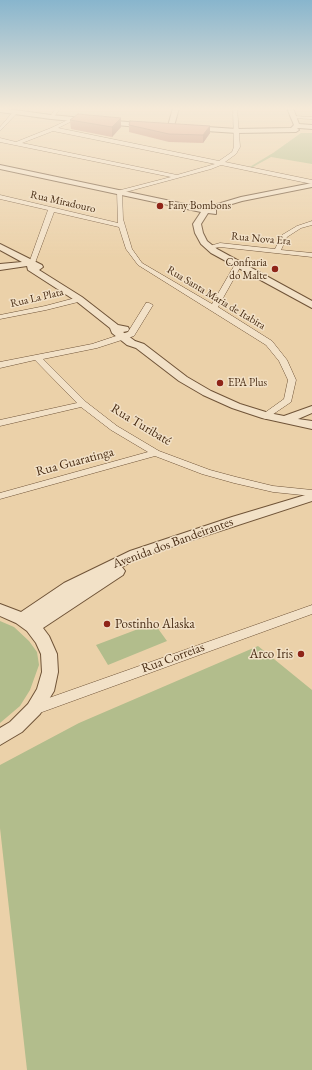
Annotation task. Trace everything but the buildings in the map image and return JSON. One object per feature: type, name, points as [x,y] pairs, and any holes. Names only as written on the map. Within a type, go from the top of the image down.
[{"type":"street","points":[[91,158],[179,176]]},
{"type":"street","points":[[190,158],[312,182]]},
{"type":"street","points":[[119,192],[219,164],[227,158]]},
{"type":"street","points":[[0,167],[189,207],[211,210],[312,187]]},
{"type":"street","name":"Rua Santa Maria de Itabira","points":[[119,192],[122,226],[128,249],[140,264],[163,283],[214,308],[269,343],[283,360],[292,380],[288,400],[266,416]]},
{"type":"street","name":"Rua Miradouro","points":[[0,197],[122,226]]},
{"type":"street","points":[[52,209],[31,268],[79,299],[115,327],[116,331],[127,336],[131,343],[140,346],[183,379],[207,393],[236,406],[266,416],[312,425]]},
{"type":"street","points":[[211,210],[197,224],[199,233],[204,242],[312,300]]},
{"type":"street","points":[[278,250],[284,236],[299,227],[312,223]]},
{"type":"street","points":[[212,246],[239,264],[312,305]]},
{"type":"street","name":"Rua Nova Era","points":[[212,246],[278,250],[312,255]]},
{"type":"street","points":[[0,247],[32,262]]},
{"type":"street","points":[[0,268],[32,262]]},
{"type":"street","points":[[239,264],[256,269]]},
{"type":"street","points":[[214,308],[239,264]]},
{"type":"street","name":"Rua La Plata","points":[[0,317],[46,308],[79,299]]},
{"type":"street","points":[[0,365],[94,346],[127,336],[149,305]]},
{"type":"street","name":"Rua Turibaté","points":[[37,358],[83,404],[114,428],[156,453],[206,472],[273,489],[286,494],[291,503]]},
{"type":"street","points":[[0,423],[83,404]]},
{"type":"street","points":[[285,420],[312,409]]},
{"type":"street","name":"Rua Guaratinga","points":[[0,496],[156,453]]},
{"type":"street","name":"Rua Turibaté","points":[[273,489],[312,493]]},
{"type":"street","name":"Avenida dos Bandeirantes","points":[[28,623],[69,587],[135,554],[312,497]]},
{"type":"street","name":"Avenida dos Bandeirantes","points":[[28,623],[140,560],[166,550],[312,506]]},
{"type":"street","name":"Rua Correias","points":[[34,709],[312,609]]},
{"type":"street","points":[[0,610],[28,623],[43,640],[49,654],[50,672],[45,691],[34,709],[16,727],[0,737]]},
{"type":"green space","points":[[265,158],[269,158],[251,168],[248,168]]},
{"type":"green space","points":[[276,158],[312,158],[312,164]]},
{"type":"green space","points":[[0,621],[14,627],[29,641],[37,652],[39,665],[30,690],[20,706],[0,723]]},
{"type":"green space","points":[[154,623],[167,641],[108,665],[96,645]]},
{"type":"green space","points":[[258,646],[312,690],[312,1070],[27,1070],[0,828],[0,765],[79,723]]},
{"type":"place","name":"Fany Bombons","points":[[160,206]]},
{"type":"place","name":"Confraria do Malte","points":[[275,269]]},
{"type":"place","name":"EPA Plus","points":[[220,383]]},
{"type":"place","name":"Postinho Alaska","points":[[107,624]]},
{"type":"place","name":"Arco Iris","points":[[301,654]]}]
